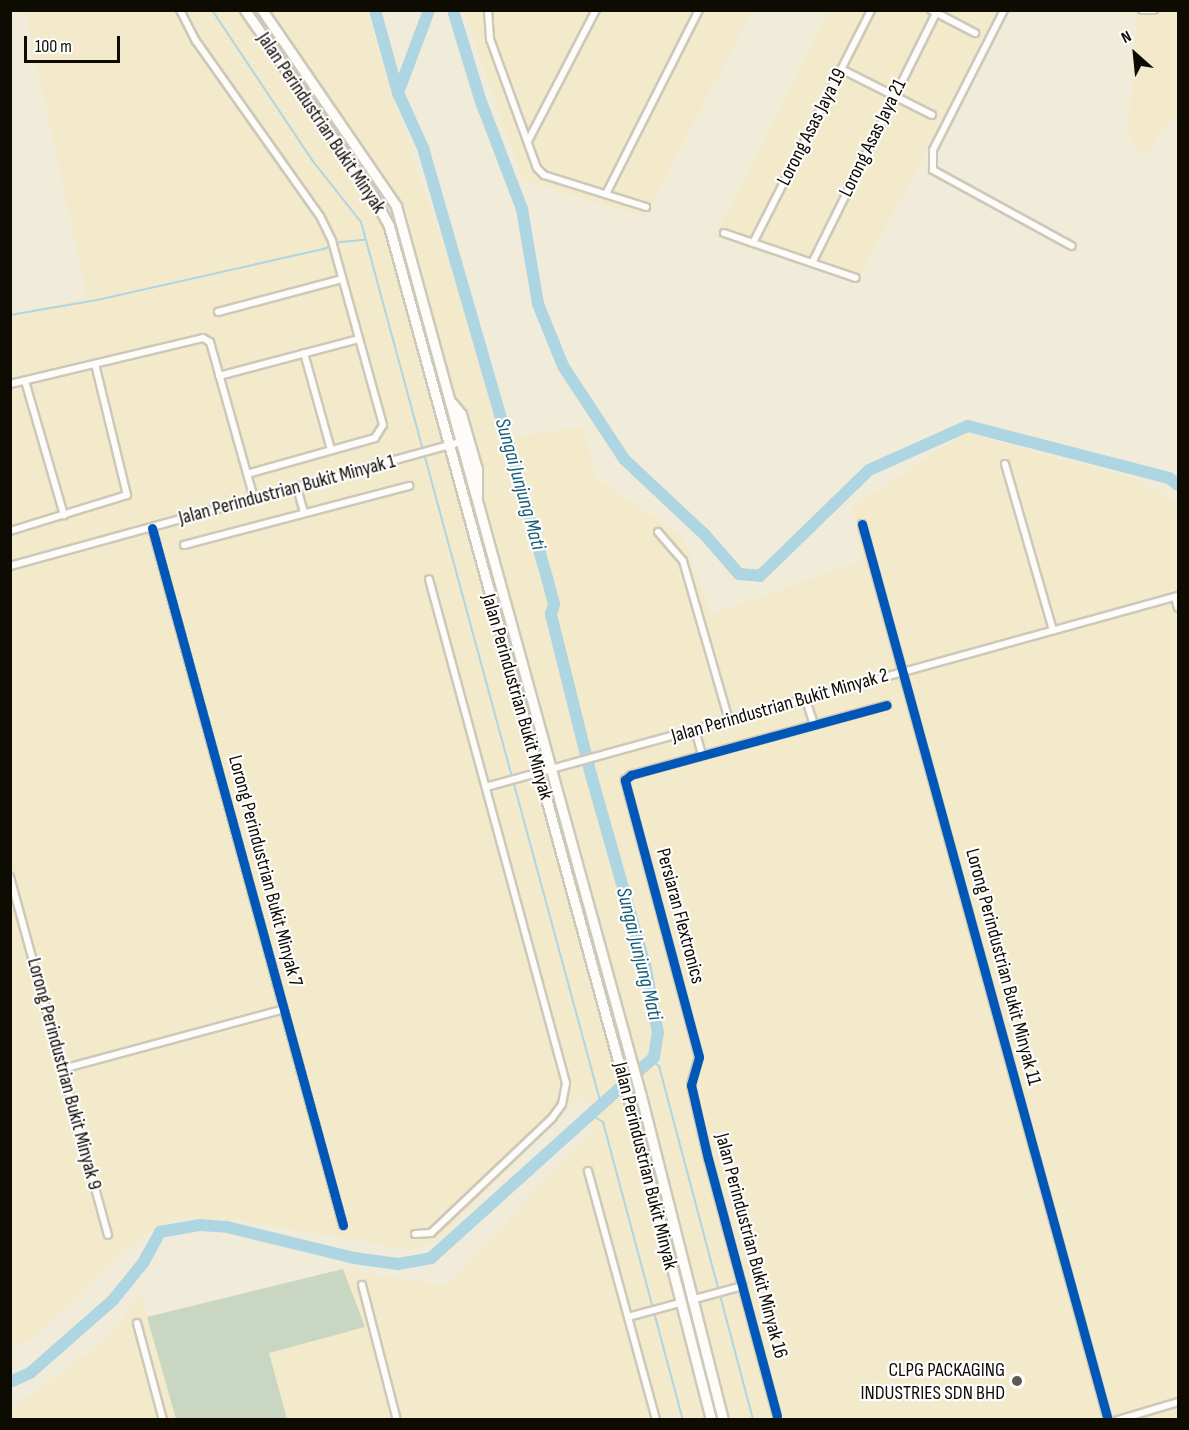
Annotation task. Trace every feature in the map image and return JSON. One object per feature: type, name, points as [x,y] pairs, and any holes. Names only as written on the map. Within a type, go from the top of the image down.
[{"type":"main road","name":"Jalan Perindustrian Bukit Minyak","points":[[245,10],[382,210],[630,1104],[711,1419]]},
{"type":"main road","name":"Jalan Perindustrian Bukit Minyak","points":[[262,10],[396,206],[641,1096],[723,1419]]},
{"type":"main road","points":[[448,399],[461,414],[477,469],[476,501]]},
{"type":"street","points":[[180,10],[196,41],[320,216],[333,245],[383,425],[375,438],[247,474]]},
{"type":"street","points":[[488,10],[490,39],[537,168],[544,175],[646,207]]},
{"type":"street","points":[[528,141],[596,10]]},
{"type":"street","points":[[606,194],[699,10]]},
{"type":"street","name":"Lorong Asas Jaya 19","points":[[753,243],[871,10]]},
{"type":"street","points":[[1004,10],[933,150],[933,170],[1072,246]]},
{"type":"street","points":[[1142,10],[1154,10]]},
{"type":"street","name":"Lorong Asas Jaya 21","points":[[812,263],[934,12],[975,33]]},
{"type":"street","points":[[841,69],[932,115]]},
{"type":"street","points":[[724,233],[856,278]]},
{"type":"street","points":[[218,312],[342,279]]},
{"type":"street","points":[[10,384],[203,338],[210,342],[254,499]]},
{"type":"street","points":[[219,376],[359,339]]},
{"type":"street","points":[[304,354],[331,450]]},
{"type":"street","points":[[10,531],[127,495],[95,364]]},
{"type":"street","points":[[25,381],[64,515]]},
{"type":"street","name":"Jalan Perindustrian Bukit Minyak 1","points":[[10,566],[460,442]]},
{"type":"street","points":[[1005,464],[1053,630]]},
{"type":"street","name":"Jalan Perindustrian Bukit Minyak 1","points":[[184,546],[409,486]]},
{"type":"street","points":[[297,488],[304,513]]},
{"type":"street","name":"Lorong Perindustrian Bukit Minyak 11","points":[[862,524],[1108,1419]]},
{"type":"street","name":"Lorong Perindustrian Bukit Minyak 7","points":[[152,528],[343,1225]]},
{"type":"street","points":[[658,532],[683,561],[729,720]]},
{"type":"street","points":[[416,1234],[431,1233],[552,1118],[562,1104],[566,1083],[429,579]]},
{"type":"street","points":[[1177,596],[1179,608]]},
{"type":"street","name":"Jalan Perindustrian Bukit Minyak 2","points":[[486,787],[1177,596]]},
{"type":"street","points":[[806,700],[814,725]]},
{"type":"street","name":"Persiaran Flextronics","points":[[691,1085],[699,1061],[628,777],[887,705]]},
{"type":"street","points":[[694,730],[702,755]]},
{"type":"street","name":"Lorong Perindustrian Bukit Minyak 9","points":[[10,878],[108,1236]]},
{"type":"street","points":[[63,1069],[284,1009]]},
{"type":"street","name":"Jalan Perindustrian Bukit Minyak 16","points":[[691,1085],[777,1416]]},
{"type":"street","points":[[588,1171],[656,1419]]},
{"type":"street","points":[[362,1285],[397,1419]]},
{"type":"street","points":[[692,1300],[742,1286]]},
{"type":"street","points":[[628,1317],[680,1303]]},
{"type":"street","points":[[136,1323],[163,1419]]},
{"type":"street","points":[[1118,1419],[1179,1402]]},
{"type":"shaded area","points":[[25,11],[367,11],[398,114],[511,438],[583,426],[595,477],[683,536],[711,614],[861,561],[853,506],[965,433],[1139,480],[1178,504],[1178,1419],[11,1419],[11,1409],[108,1338],[140,1291],[148,1317],[343,1269],[447,1286],[592,1129],[584,1094],[435,1242],[412,1250],[237,1220],[175,1217],[140,1238],[30,1340],[11,1348],[10,316],[87,297]]},
{"type":"shaded area","points":[[464,11],[752,11],[645,217],[523,181]]},
{"type":"shaded area","points":[[829,11],[1001,11],[856,283],[714,237]]},
{"type":"shaded area","points":[[1119,11],[1178,11],[1178,112],[1144,156],[1128,136],[1137,15]]},
{"type":"green space","points":[[343,1269],[365,1327],[269,1353],[287,1419],[176,1419],[147,1317]]},
{"type":"waterway","points":[[212,10],[312,160],[361,222],[601,1104]]},
{"type":"waterway","name":"Sungai Junjung Mati","points":[[10,1382],[30,1373],[113,1300],[143,1263],[160,1232],[200,1225],[227,1227],[354,1258],[398,1264],[431,1258],[654,1057],[658,1033],[646,969],[591,775],[551,614],[554,604],[548,581],[424,150],[398,93],[375,10]]},
{"type":"waterway","points":[[398,93],[429,10]]},
{"type":"waterway","points":[[453,10],[480,99],[522,209],[538,304],[563,366],[624,459],[705,535],[739,574],[760,576],[869,470],[968,426],[1169,478],[1178,485]]},
{"type":"waterway","points":[[10,315],[97,300],[324,249],[340,242],[365,240]]},
{"type":"waterway","points":[[651,1060],[659,1066],[753,1420]]},
{"type":"waterway","points":[[587,1113],[603,1122],[683,1420]]},
{"type":"cycle path","points":[[862,524],[1108,1420]]},
{"type":"cycle path","points":[[152,528],[343,1225]]},
{"type":"cycle path","points":[[777,1416],[708,1159],[691,1085],[699,1057],[625,780],[631,775],[887,705]]},
{"type":"place","name":"CLPG PACKAGING INDUSTRIES SDN BHD","points":[[1017,1381]]}]
